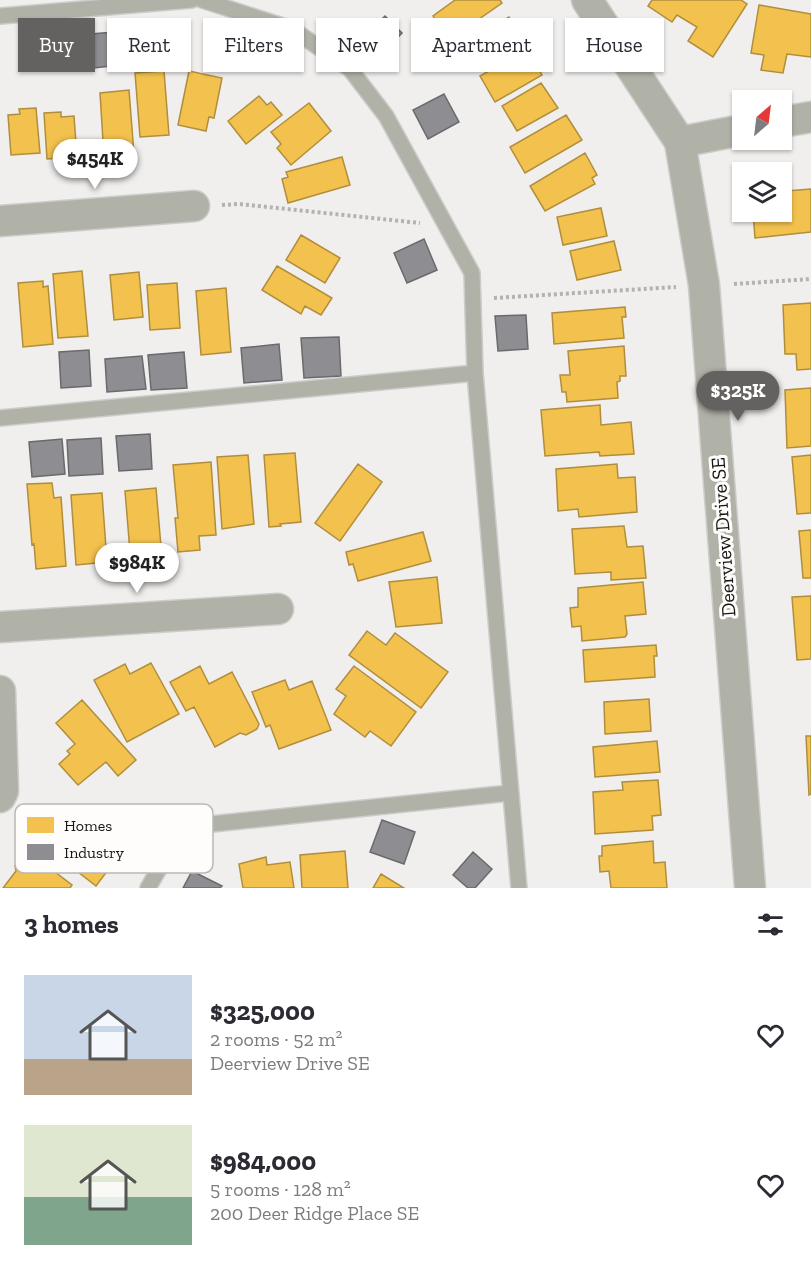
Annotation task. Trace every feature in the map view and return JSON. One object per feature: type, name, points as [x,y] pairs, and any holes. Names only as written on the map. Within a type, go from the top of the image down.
[{"type":"street","name":"Deerview Drive SE","points":[[587,0],[680,142],[704,285],[750,888]]},
{"type":"street","points":[[792,120],[811,117]]},
{"type":"street","points":[[680,142],[732,132]]},
{"type":"street","points":[[0,221],[194,206]]},
{"type":"street","points":[[0,627],[278,609]]},
{"type":"street","points":[[0,691],[3,791],[0,797]]},
{"type":"lane","points":[[0,16],[192,0]]},
{"type":"lane","points":[[202,0],[292,29],[350,69],[386,116],[472,273],[475,373],[519,888]]},
{"type":"lane","points":[[0,418],[475,373]]},
{"type":"lane","points":[[213,824],[510,793]]},
{"type":"lane","points":[[148,888],[157,873]]},
{"type":"path","points":[[194,206],[239,204],[424,224],[440,216]]},
{"type":"path","points":[[474,299],[811,279]]},
{"type":"building: Homes","points":[[455,0],[500,0],[502,3],[481,18],[434,18],[433,16]]},
{"type":"building: Homes","points":[[652,0],[741,0],[747,4],[713,57],[688,41],[697,27],[677,15],[672,22],[648,6]]},
{"type":"building: Homes","points":[[759,5],[811,14],[811,57],[787,54],[783,73],[761,70],[764,55],[751,53]]},
{"type":"building: Homes","points":[[164,72],[169,135],[140,137],[135,73]]},
{"type":"building: Homes","points":[[189,72],[222,78],[214,118],[209,117],[206,131],[178,125]]},
{"type":"building: Homes","points":[[487,72],[540,72],[542,75],[495,102],[480,76]]},
{"type":"building: Homes","points":[[541,83],[558,108],[517,131],[502,106]]},
{"type":"building: Homes","points":[[129,90],[134,154],[104,157],[100,93]]},
{"type":"building: Homes","points":[[259,96],[267,105],[271,102],[282,115],[246,144],[228,121]]},
{"type":"building: Homes","points":[[309,103],[331,131],[291,165],[277,148],[281,144],[271,132]]},
{"type":"building: Homes","points":[[36,108],[40,153],[11,155],[8,115],[20,114],[19,109]]},
{"type":"building: Homes","points":[[61,112],[61,117],[74,116],[77,157],[47,159],[44,113]]},
{"type":"building: Homes","points":[[566,115],[582,140],[525,173],[510,147]]},
{"type":"building: Homes","points":[[585,153],[597,175],[592,178],[595,184],[545,211],[530,186]]},
{"type":"building: Homes","points":[[342,157],[350,185],[288,203],[282,179],[288,177],[286,172]]},
{"type":"building: Homes","points":[[811,189],[811,232],[755,238],[754,222],[792,222],[792,191]]},
{"type":"building: Homes","points":[[601,208],[607,236],[563,245],[557,217]]},
{"type":"building: Homes","points":[[301,235],[340,258],[325,283],[286,260]]},
{"type":"building: Homes","points":[[614,241],[621,270],[577,280],[570,251]]},
{"type":"building: Homes","points":[[277,266],[332,298],[321,315],[305,306],[301,314],[262,290]]},
{"type":"building: Homes","points":[[82,271],[88,336],[58,338],[53,274]]},
{"type":"building: Homes","points":[[139,272],[143,317],[114,320],[110,275]]},
{"type":"building: Homes","points":[[43,281],[43,287],[48,286],[53,344],[23,347],[18,283]]},
{"type":"building: Homes","points":[[177,283],[180,328],[150,330],[147,285]]},
{"type":"building: Homes","points":[[226,288],[231,352],[201,355],[196,291]]},
{"type":"building: Homes","points":[[811,303],[811,369],[797,370],[796,354],[785,354],[783,305]]},
{"type":"building: Homes","points":[[625,307],[626,317],[622,317],[624,338],[554,344],[552,313]]},
{"type":"building: Homes","points":[[624,346],[626,376],[620,376],[620,381],[617,382],[618,398],[567,402],[566,392],[562,392],[560,375],[570,375],[568,351]]},
{"type":"building: Homes","points":[[811,388],[811,446],[787,448],[785,390]]},
{"type":"building: Homes","points":[[600,405],[601,425],[631,422],[634,454],[600,456],[599,452],[545,456],[541,410]]},
{"type":"building: Homes","points":[[295,453],[301,522],[269,527],[264,455]]},
{"type":"building: Homes","points":[[248,455],[254,524],[222,529],[217,457]]},
{"type":"building: Homes","points":[[811,455],[811,513],[797,514],[792,457]]},
{"type":"building: Homes","points":[[211,462],[216,535],[199,536],[200,550],[178,552],[175,518],[178,518],[173,465]]},
{"type":"building: Homes","points":[[358,464],[382,482],[340,541],[315,523]]},
{"type":"building: Homes","points":[[617,464],[618,478],[635,477],[637,512],[579,517],[578,509],[558,511],[556,469]]},
{"type":"building: Homes","points":[[52,483],[54,498],[61,497],[66,566],[36,569],[27,484]]},
{"type":"building: Homes","points":[[156,488],[162,558],[141,560],[142,563],[131,564],[125,491]]},
{"type":"building: Homes","points":[[102,493],[107,562],[76,565],[71,495]]},
{"type":"building: Homes","points":[[624,526],[627,547],[643,546],[646,578],[611,580],[611,572],[575,574],[572,529]]},
{"type":"building: Homes","points":[[811,530],[811,578],[803,578],[799,531]]},
{"type":"building: Homes","points":[[423,532],[431,561],[358,581],[353,564],[349,565],[346,552]]},
{"type":"building: Homes","points":[[437,577],[442,623],[396,627],[389,582]]},
{"type":"building: Homes","points":[[643,582],[646,614],[625,616],[627,634],[625,637],[582,641],[581,626],[572,627],[570,608],[578,607],[578,588]]},
{"type":"building: Homes","points":[[811,596],[811,659],[797,660],[792,597]]},
{"type":"building: Homes","points":[[367,631],[386,645],[395,633],[448,672],[421,708],[349,655]]},
{"type":"building: Homes","points":[[656,645],[655,677],[585,682],[583,650]]},
{"type":"building: Homes","points":[[151,663],[179,714],[127,742],[94,680],[125,664],[130,674]]},
{"type":"building: Homes","points":[[200,666],[209,684],[232,672],[259,724],[257,729],[246,735],[240,733],[215,747],[194,707],[186,711],[170,682]]},
{"type":"building: Homes","points":[[354,666],[416,712],[391,746],[370,731],[365,737],[334,714],[346,696],[336,689]]},
{"type":"building: Homes","points":[[285,680],[289,690],[312,681],[331,730],[279,749],[270,725],[266,727],[252,692]]},
{"type":"building: Homes","points":[[649,699],[651,731],[605,734],[604,702]]},
{"type":"building: Homes","points":[[82,700],[136,760],[118,776],[106,762],[78,785],[59,764],[70,754],[67,751],[75,744],[56,723]]},
{"type":"building: Homes","points":[[806,736],[811,736],[811,794],[809,795]]},
{"type":"building: Homes","points":[[657,741],[660,772],[595,777],[593,747]]},
{"type":"building: Homes","points":[[658,780],[661,815],[652,816],[653,830],[595,834],[593,792],[623,790],[622,782]]},
{"type":"building: Homes","points":[[653,841],[654,863],[665,862],[667,888],[611,888],[609,871],[600,872],[599,856],[602,856],[602,846]]},
{"type":"building: Homes","points":[[345,851],[348,888],[302,888],[300,855]]},
{"type":"building: Homes","points":[[266,857],[267,865],[290,862],[294,888],[243,888],[239,864]]},
{"type":"building: Homes","points":[[15,872],[56,873],[72,885],[70,888],[3,888]]},
{"type":"building: Homes","points":[[79,873],[106,873],[96,886]]},
{"type":"building: Homes","points":[[381,874],[404,888],[373,888]]},
{"type":"building: Industry","points":[[107,33],[107,67],[95,68],[95,34]]},
{"type":"building: Industry","points":[[444,94],[459,122],[428,139],[413,110]]},
{"type":"building: Industry","points":[[424,239],[437,270],[407,283],[394,253]]},
{"type":"building: Industry","points":[[526,315],[528,349],[498,351],[495,316]]},
{"type":"building: Industry","points":[[339,337],[341,376],[304,378],[301,338]]},
{"type":"building: Industry","points":[[279,344],[282,380],[244,383],[241,348]]},
{"type":"building: Industry","points":[[89,350],[91,386],[61,388],[59,352]]},
{"type":"building: Industry","points":[[184,352],[187,388],[151,390],[148,355]]},
{"type":"building: Industry","points":[[142,356],[146,389],[107,392],[105,359]]},
{"type":"building: Industry","points":[[150,434],[152,469],[119,471],[116,436]]},
{"type":"building: Industry","points":[[101,438],[103,474],[69,476],[67,440]]},
{"type":"building: Industry","points":[[62,439],[65,474],[32,477],[29,442]]},
{"type":"building: Industry","points":[[382,820],[415,832],[404,864],[370,852]]},
{"type":"building: Industry","points":[[473,852],[492,869],[475,888],[468,888],[453,875]]},
{"type":"building: Industry","points":[[191,873],[196,873],[222,886],[220,888],[183,888]]}]
